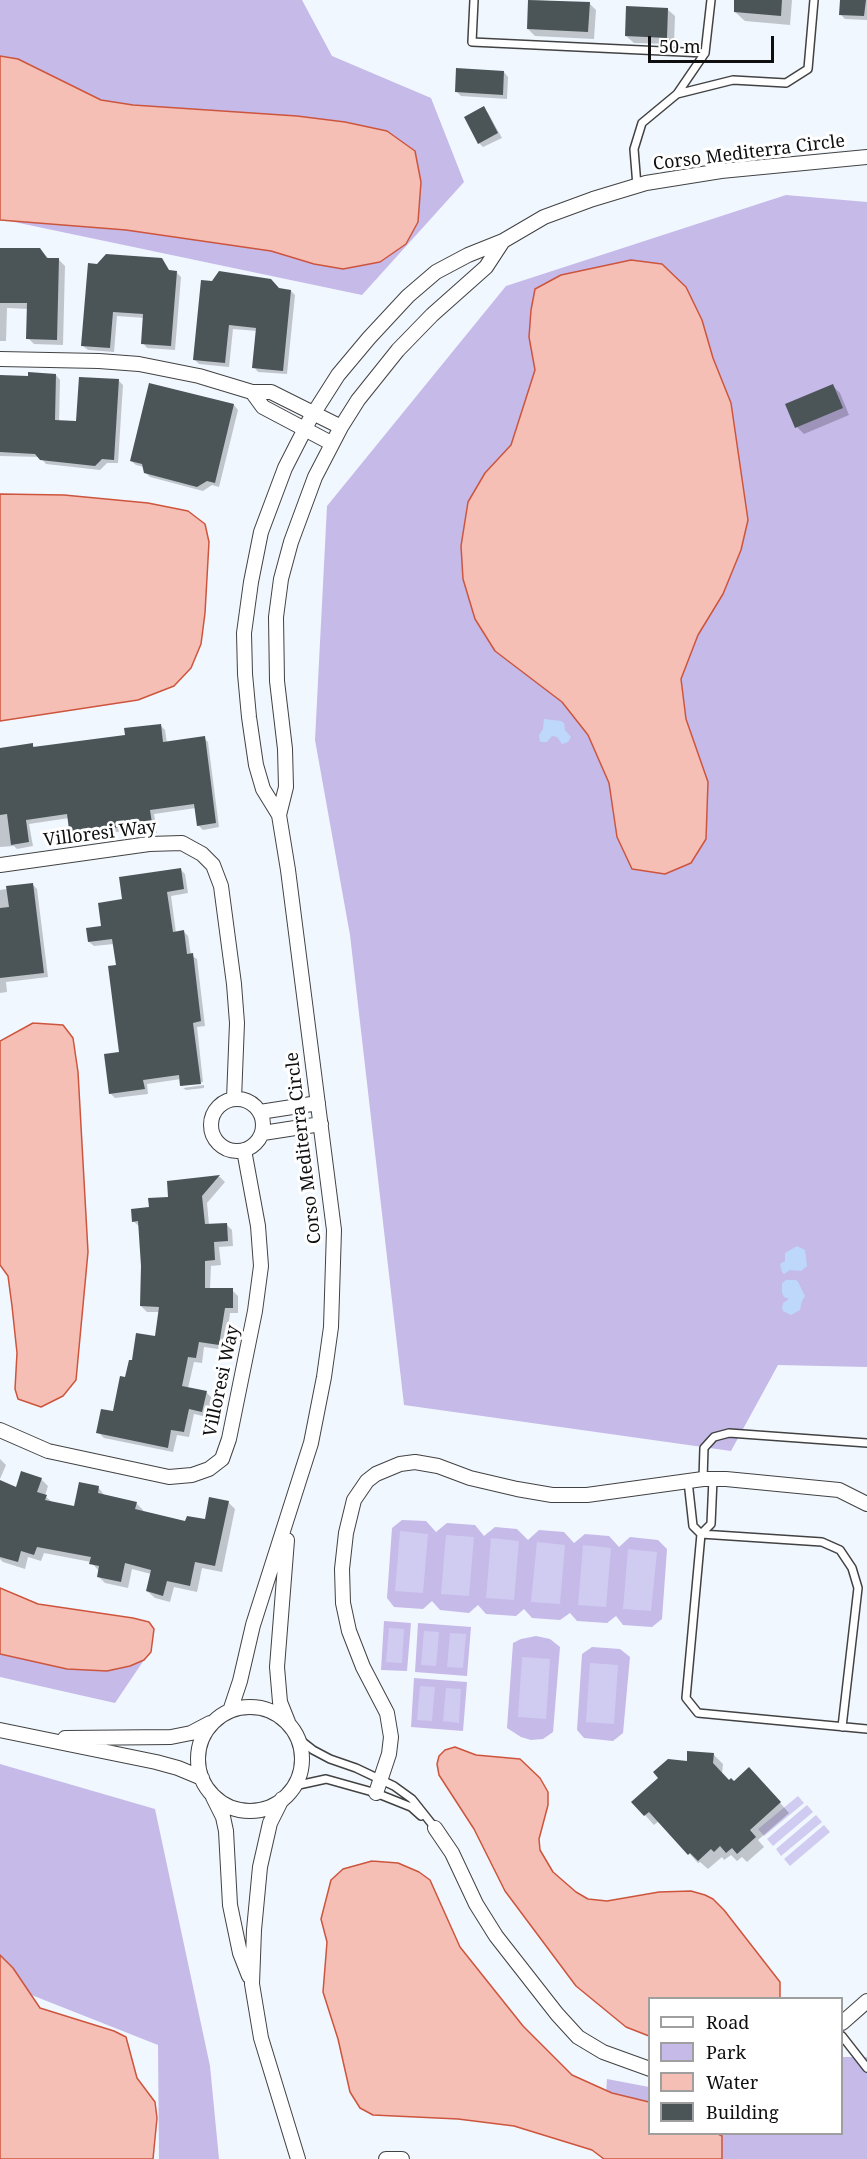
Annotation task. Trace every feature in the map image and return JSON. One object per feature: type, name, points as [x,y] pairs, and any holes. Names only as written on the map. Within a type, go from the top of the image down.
[{"type":"street","name":"Corso Mediterra Circle","points":[[279,815],[264,789],[256,765],[246,685],[244,633],[251,582],[261,532],[285,468],[314,413],[338,375],[369,338],[408,296],[436,272],[468,255],[503,241],[544,217],[593,199],[637,186],[721,171],[867,158]]},
{"type":"street","name":"Corso Mediterra Circle","points":[[230,1711],[240,1681],[253,1625],[311,1443],[332,1327],[334,1230],[279,815],[286,787],[285,749],[277,681],[276,617],[281,579],[291,542],[315,477],[331,443],[358,400],[398,350],[432,315],[486,267],[503,241]]},
{"type":"street","points":[[0,359],[139,364],[199,376],[252,392],[271,392],[341,426]]},
{"type":"street","points":[[252,392],[263,407],[331,443]]},
{"type":"street","name":"Villoresi Way","points":[[0,865],[149,844],[182,843],[202,854],[213,865],[220,886],[234,984],[237,1023],[234,1099]]},
{"type":"street","points":[[234,1099],[249,1102],[260,1112],[264,1124],[263,1133],[256,1144],[244,1150],[231,1151],[216,1141],[212,1133],[213,1116],[225,1102],[234,1099]]},
{"type":"street","points":[[260,1112],[318,1103]]},
{"type":"street","points":[[263,1133],[321,1124]]},
{"type":"street","name":"Villoresi Way","points":[[0,1430],[48,1451],[169,1477],[192,1475],[209,1469],[222,1459],[229,1439],[255,1311],[261,1266],[258,1226],[244,1150]]},
{"type":"street","points":[[376,1793],[389,1754],[391,1737],[387,1713],[363,1667],[349,1631],[343,1603],[342,1569],[354,1500],[367,1481],[400,1464],[415,1462],[438,1466],[470,1478],[552,1495],[587,1496],[708,1479],[838,1490],[867,1504]]},
{"type":"street","name":"Corso Mediterra Circle","points":[[212,1794],[238,1809],[254,1810],[269,1807],[282,1799],[294,1786],[301,1771],[302,1755],[299,1739],[289,1724],[280,1702],[277,1667],[290,1510]]},
{"type":"street","name":"Corso Mediterra Circle","points":[[252,1984],[240,1953],[230,1905],[226,1831],[223,1817],[202,1778],[198,1763],[200,1747],[206,1732],[216,1719],[230,1711],[245,1707],[262,1708],[276,1714],[289,1724]]},
{"type":"street","points":[[42,1739],[171,1737],[191,1733],[216,1719]]},
{"type":"street","points":[[0,1730],[156,1762],[202,1778]]},
{"type":"street","name":"Corso Mediterra Circle","points":[[282,1799],[270,1823],[260,1867],[252,1984],[261,2038],[297,2159]]},
{"type":"street","points":[[435,1828],[452,1853],[476,1904],[496,1936],[557,2014],[579,2037],[603,2052],[648,2068]]},
{"type":"street","points":[[843,2022],[867,2001]]},
{"type":"street","points":[[386,2159],[402,2159]]},
{"type":"lane","points":[[474,0],[472,42],[705,53]]},
{"type":"lane","points":[[637,186],[634,149],[642,123],[677,94],[705,53],[711,0]]},
{"type":"lane","points":[[677,94],[733,80],[786,83],[808,69],[814,0]]},
{"type":"lane","points":[[867,1443],[729,1433],[714,1437],[704,1448],[711,1524],[701,1534],[686,1698],[698,1713],[867,1729]]},
{"type":"lane","points":[[688,1481],[693,1526],[701,1534],[822,1542],[840,1550],[852,1568],[858,1588],[842,1727]]},
{"type":"lane","points":[[299,1739],[312,1750],[330,1759],[381,1778],[412,1799],[435,1828]]},
{"type":"lane","points":[[294,1786],[326,1779],[376,1793],[411,1807],[435,1828]]},
{"type":"lane","points":[[843,2037],[867,2068]]},
{"type":"green space","points":[[0,0],[302,0],[332,56],[431,98],[464,182],[362,295],[0,219]]},
{"type":"green space","points":[[786,195],[867,202],[867,1367],[778,1365],[731,1451],[404,1405],[350,935],[315,740],[327,506],[506,286]]},
{"type":"green space","points":[[402,1520],[426,1521],[436,1532],[447,1523],[475,1525],[484,1536],[495,1527],[517,1529],[528,1540],[539,1530],[564,1532],[574,1543],[585,1534],[609,1536],[619,1547],[630,1537],[658,1540],[667,1549],[662,1619],[652,1627],[623,1625],[616,1616],[607,1623],[577,1621],[570,1613],[560,1620],[532,1618],[524,1609],[516,1616],[486,1614],[478,1605],[469,1613],[440,1610],[432,1601],[423,1609],[394,1607],[387,1598],[392,1528]]},
{"type":"green space","points":[[0,1613],[144,1660],[115,1703],[0,1677]]},
{"type":"green space","points":[[384,1621],[411,1623],[407,1671],[381,1670]]},
{"type":"green space","points":[[418,1623],[471,1627],[467,1676],[415,1672]]},
{"type":"green space","points":[[536,1636],[550,1639],[560,1647],[553,1732],[543,1739],[531,1740],[507,1728],[513,1643]]},
{"type":"green space","points":[[592,1647],[620,1649],[630,1657],[623,1733],[613,1741],[584,1738],[577,1730],[582,1654]]},
{"type":"green space","points":[[414,1678],[467,1682],[463,1731],[411,1727]]},
{"type":"green space","points":[[0,1764],[155,1809],[210,2066],[219,2159],[159,2159],[158,2045],[29,1994],[0,1977]]},
{"type":"green space","points":[[843,2057],[867,2057],[867,2159],[602,2159],[607,2079],[648,2087],[648,2135],[843,2135]]},
{"type":"sand","points":[[544,719],[564,723],[565,730],[571,737],[568,742],[562,744],[557,737],[552,736],[547,742],[540,742],[539,735],[543,729]]},
{"type":"sand","points":[[797,1246],[805,1250],[807,1266],[801,1271],[790,1270],[784,1274],[780,1264],[785,1261],[785,1253]]},
{"type":"sand","points":[[786,1280],[796,1280],[805,1296],[800,1310],[791,1315],[782,1308],[783,1303],[789,1299],[782,1293],[782,1283]]},
{"type":"shaded area","points":[[400,1531],[428,1534],[423,1593],[395,1591]]},
{"type":"shaded area","points":[[446,1535],[474,1537],[469,1596],[441,1594]]},
{"type":"shaded area","points":[[491,1538],[519,1541],[514,1600],[486,1598]]},
{"type":"shaded area","points":[[537,1542],[565,1545],[560,1604],[531,1602]]},
{"type":"shaded area","points":[[583,1545],[611,1548],[606,1607],[578,1605]]},
{"type":"shaded area","points":[[628,1549],[657,1552],[651,1611],[623,1609]]},
{"type":"shaded area","points":[[389,1628],[404,1629],[402,1663],[386,1662]]},
{"type":"shaded area","points":[[424,1631],[439,1632],[436,1666],[421,1665]]},
{"type":"shaded area","points":[[450,1633],[466,1634],[463,1668],[447,1667]]},
{"type":"shaded area","points":[[522,1657],[550,1659],[546,1719],[518,1717]]},
{"type":"shaded area","points":[[590,1663],[618,1665],[614,1724],[586,1722]]},
{"type":"shaded area","points":[[420,1686],[435,1687],[432,1721],[417,1720]]},
{"type":"shaded area","points":[[446,1688],[461,1689],[459,1723],[443,1721]]},
{"type":"shaded area","points":[[798,1796],[804,1803],[764,1836],[758,1829]]},
{"type":"shaded area","points":[[807,1805],[813,1812],[773,1846],[767,1839]]},
{"type":"shaded area","points":[[816,1815],[822,1822],[781,1856],[776,1849]]},
{"type":"shaded area","points":[[824,1825],[830,1832],[790,1866],[784,1859]]},
{"type":"water","points":[[0,56],[18,59],[101,100],[133,105],[297,116],[345,122],[387,131],[415,151],[421,182],[418,222],[406,244],[380,262],[343,269],[314,264],[271,251],[126,230],[0,220]]},
{"type":"water","points":[[631,260],[662,264],[686,287],[702,320],[713,358],[731,403],[748,520],[741,550],[723,594],[698,635],[681,679],[686,719],[708,782],[706,839],[691,863],[665,874],[632,869],[617,837],[609,783],[588,735],[562,702],[495,651],[475,619],[463,579],[461,546],[468,502],[485,473],[511,445],[535,370],[529,337],[535,289],[561,275]]},
{"type":"water","points":[[0,494],[64,495],[148,503],[188,511],[205,524],[209,542],[201,644],[191,668],[174,686],[138,700],[0,721]]},
{"type":"water","points":[[33,1023],[63,1025],[73,1038],[78,1072],[88,1252],[76,1380],[63,1396],[41,1407],[18,1399],[15,1389],[17,1353],[12,1306],[8,1276],[0,1265],[0,1041]]},
{"type":"water","points":[[0,1588],[38,1604],[149,1622],[154,1629],[151,1652],[144,1660],[107,1671],[67,1669],[0,1654]]},
{"type":"water","points":[[455,1747],[476,1755],[520,1759],[540,1778],[548,1792],[548,1805],[539,1839],[540,1850],[553,1872],[588,1899],[607,1901],[659,1892],[691,1891],[713,1899],[780,1982],[780,1997],[648,1997],[648,2036],[626,2027],[576,1986],[505,1891],[474,1829],[439,1775],[437,1764],[439,1756],[445,1750]]},
{"type":"water","points":[[372,1861],[398,1863],[419,1872],[430,1880],[460,1947],[523,2026],[572,2075],[612,2093],[648,2102],[648,2135],[722,2136],[722,2159],[604,2159],[592,2150],[514,2126],[458,2119],[373,2115],[360,2108],[350,2092],[338,2039],[323,1992],[327,1942],[321,1919],[331,1880],[343,1869]]},
{"type":"water","points":[[0,1955],[13,1968],[40,2008],[114,2031],[126,2037],[137,2078],[155,2102],[157,2118],[153,2159],[0,2159]]},
{"type":"building","points":[[528,0],[590,2],[588,32],[527,29]]},
{"type":"building","points":[[734,0],[782,0],[781,16],[734,12]]},
{"type":"building","points":[[840,0],[866,0],[864,16],[839,15]]},
{"type":"building","points":[[626,6],[668,8],[667,38],[625,36]]},
{"type":"building","points":[[456,68],[504,71],[503,95],[455,92]]},
{"type":"building","points":[[484,106],[498,133],[478,144],[464,117]]},
{"type":"building","points":[[0,248],[40,248],[47,258],[59,258],[57,340],[26,339],[27,303],[0,303]]},
{"type":"building","points":[[106,254],[162,258],[169,270],[177,271],[171,346],[141,344],[143,314],[113,312],[110,348],[81,346],[88,263],[97,264]]},
{"type":"building","points":[[219,271],[271,279],[279,288],[291,290],[283,371],[252,368],[256,328],[229,325],[225,363],[193,360],[201,280],[212,281]]},
{"type":"building","points":[[28,372],[56,374],[55,420],[76,421],[79,377],[119,379],[114,460],[102,459],[95,466],[40,460],[35,454],[0,452],[0,375],[28,376]]},
{"type":"building","points":[[149,383],[234,404],[215,483],[207,481],[197,487],[144,473],[142,464],[130,461]]},
{"type":"building","points":[[833,384],[843,408],[795,428],[785,404]]},
{"type":"building","points":[[161,724],[163,742],[205,736],[216,823],[197,826],[194,804],[150,810],[153,829],[138,831],[137,825],[90,831],[90,835],[70,837],[67,814],[26,820],[29,842],[11,845],[7,814],[0,815],[0,748],[33,743],[33,747],[125,735],[124,728]]},
{"type":"building","points":[[181,868],[184,889],[167,892],[173,932],[184,930],[187,954],[193,953],[201,1021],[193,1023],[201,1084],[180,1086],[179,1075],[143,1080],[145,1089],[109,1094],[104,1054],[119,1052],[108,966],[116,965],[112,939],[88,942],[86,928],[101,926],[98,903],[122,899],[119,877]]},
{"type":"building","points":[[33,883],[44,973],[0,978],[0,908],[9,907],[6,886]]},
{"type":"building","points":[[220,1175],[202,1196],[205,1224],[227,1223],[228,1241],[214,1242],[215,1260],[205,1261],[205,1288],[233,1288],[233,1308],[225,1308],[219,1345],[199,1342],[196,1358],[188,1357],[182,1386],[207,1391],[202,1412],[189,1409],[184,1432],[171,1430],[168,1448],[96,1433],[101,1409],[113,1411],[120,1376],[125,1377],[129,1360],[132,1360],[136,1333],[155,1336],[159,1307],[140,1306],[141,1266],[138,1221],[132,1222],[131,1209],[149,1207],[148,1198],[168,1197],[167,1181]]},
{"type":"building","points":[[21,1471],[42,1478],[37,1492],[47,1495],[45,1500],[74,1506],[79,1482],[99,1486],[98,1493],[137,1502],[135,1509],[185,1521],[187,1516],[205,1519],[209,1497],[229,1501],[215,1566],[195,1562],[190,1586],[167,1581],[163,1596],[146,1591],[151,1570],[125,1563],[121,1582],[97,1577],[99,1566],[89,1564],[91,1557],[37,1547],[34,1555],[21,1551],[18,1562],[0,1557],[0,1480],[16,1487]]},
{"type":"building","points":[[687,1751],[714,1753],[713,1763],[729,1780],[731,1778],[734,1781],[749,1767],[781,1802],[750,1830],[756,1837],[737,1854],[732,1848],[726,1853],[720,1846],[714,1852],[711,1849],[698,1861],[690,1853],[688,1855],[649,1812],[644,1816],[631,1802],[658,1778],[653,1772],[668,1759],[687,1761]]}]
